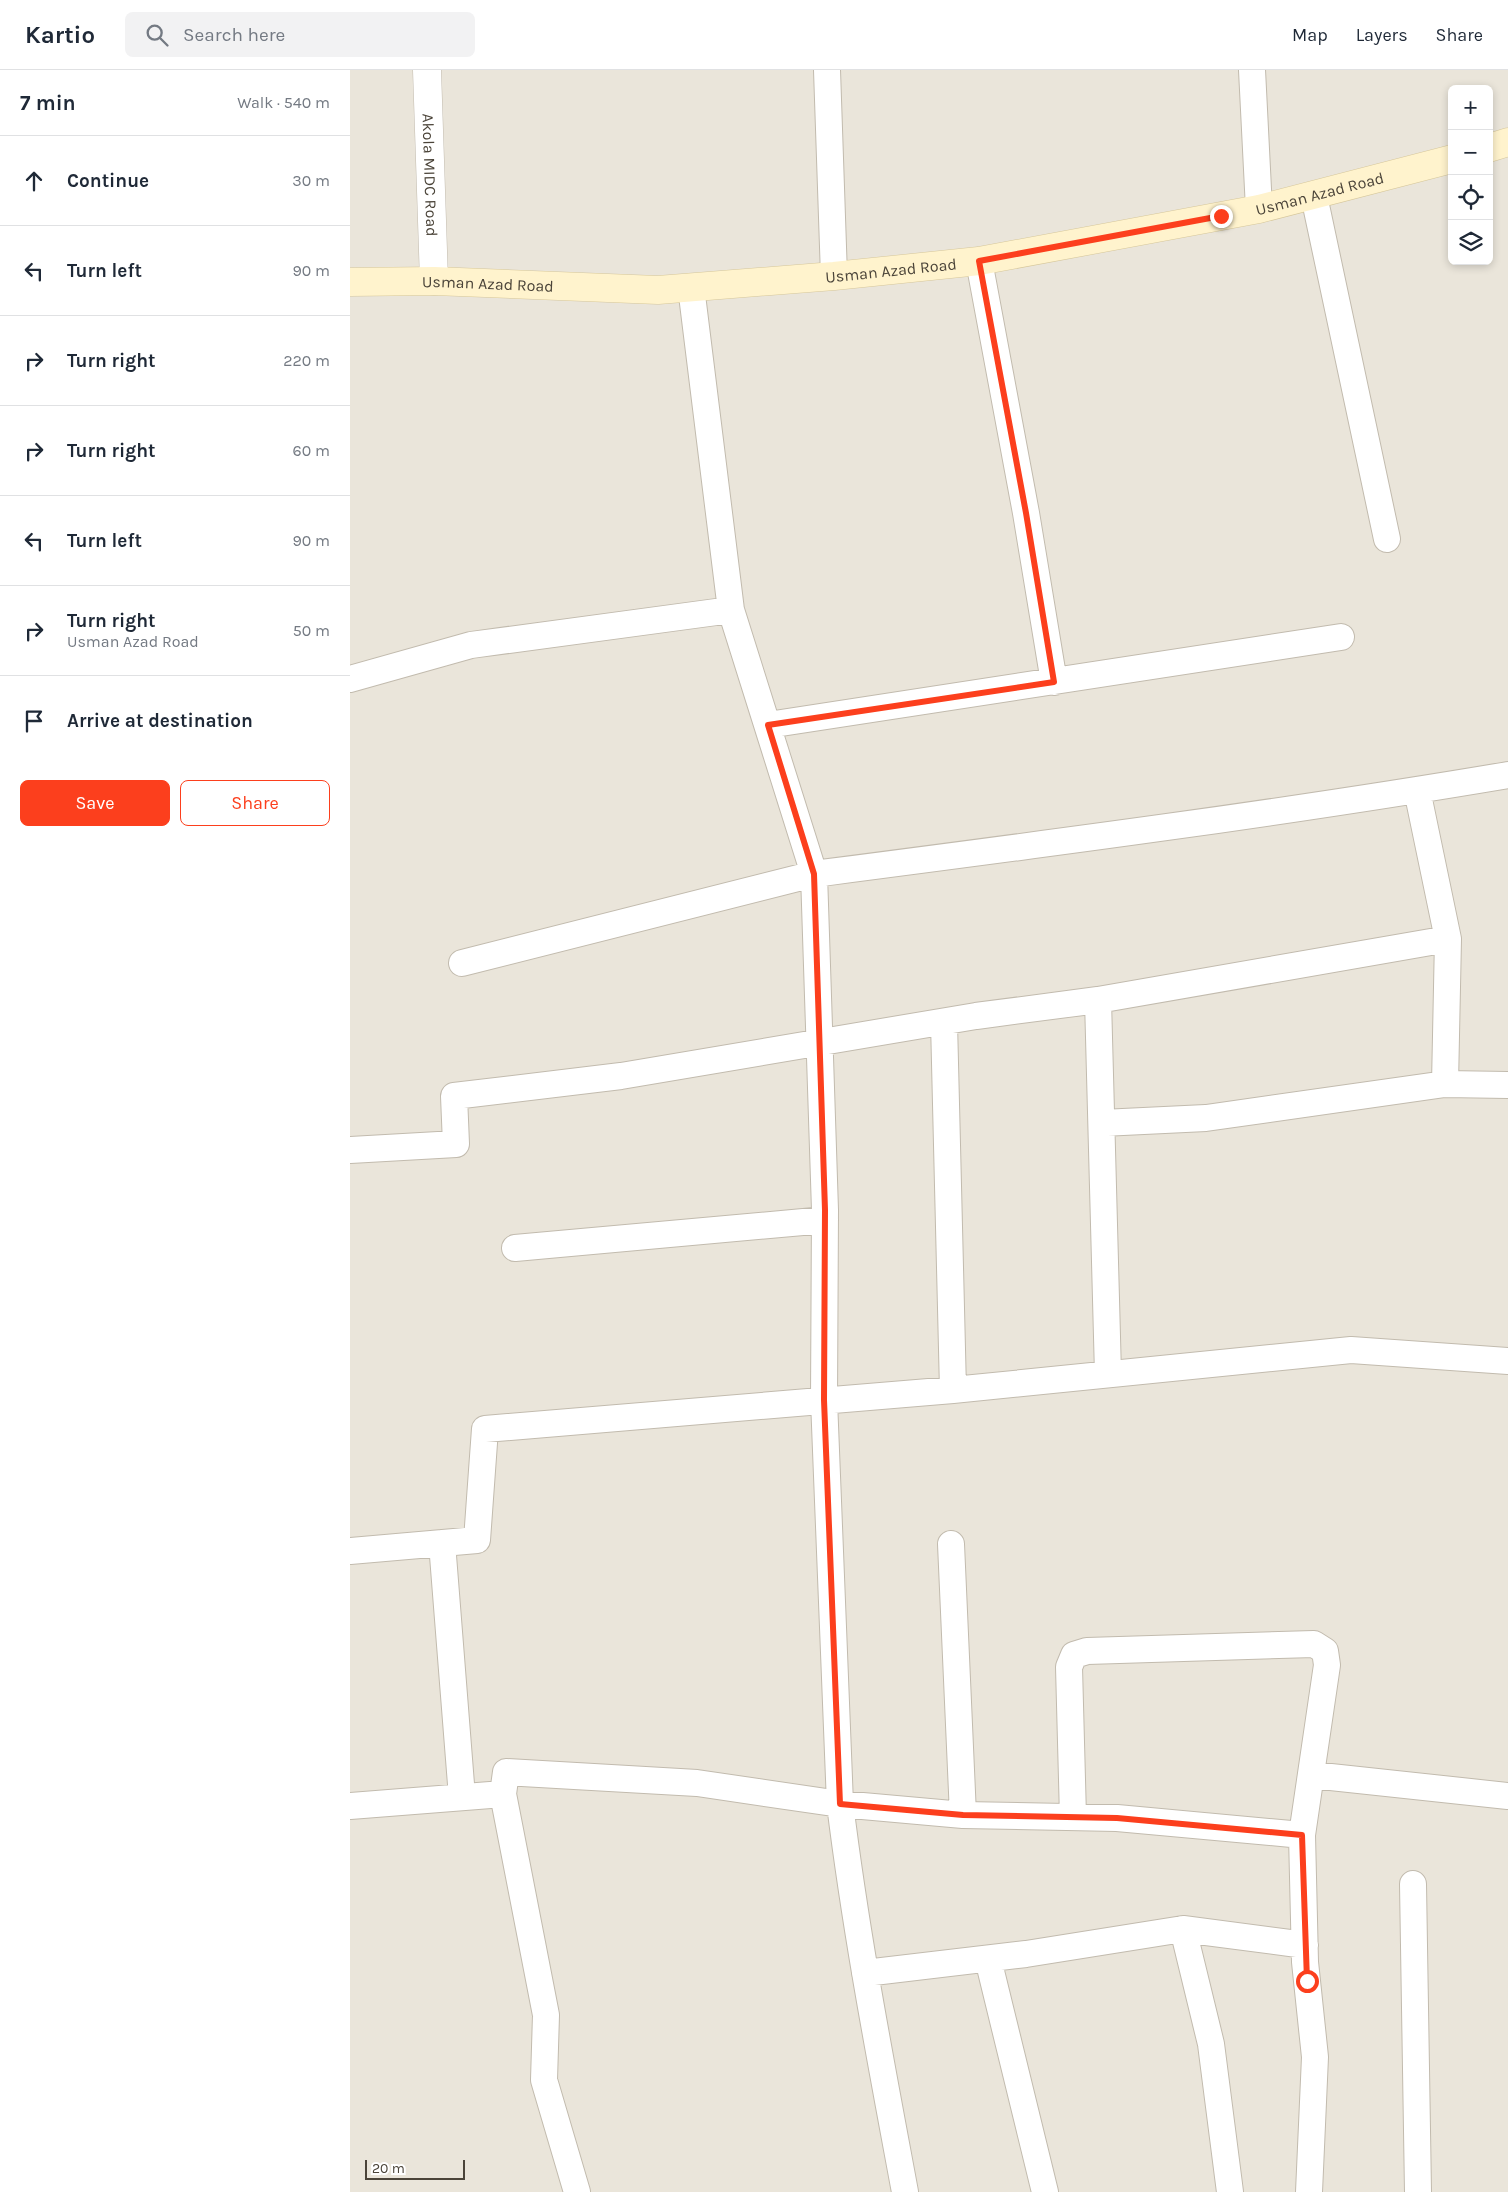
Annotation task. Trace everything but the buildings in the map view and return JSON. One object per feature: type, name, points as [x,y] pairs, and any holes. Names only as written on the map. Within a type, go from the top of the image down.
[{"type":"main road","points":[[1493,147],[1508,142]]},
{"type":"main road","name":"Usman Azad Road","points":[[350,282],[434,281],[658,290],[834,276],[979,261],[1259,209],[1448,160]]},
{"type":"street","name":"Akola MIDC Road","points":[[427,70],[434,281]]},
{"type":"street","points":[[827,70],[834,276]]},
{"type":"street","points":[[1252,70],[1259,209]]},
{"type":"street","points":[[1314,196],[1387,539]]},
{"type":"street","points":[[979,261],[1026,513],[1054,682]]},
{"type":"street","points":[[691,287],[731,610],[814,874],[825,1220],[824,1400],[840,1804],[847,1863],[905,2192]]},
{"type":"street","points":[[350,679],[471,645],[731,610]]},
{"type":"street","points":[[768,725],[1341,637]]},
{"type":"street","points":[[462,963],[814,874],[1032,846],[1508,775]]},
{"type":"street","points":[[1417,790],[1448,940],[1445,1084]]},
{"type":"street","points":[[350,1150],[456,1144],[454,1096],[621,1076],[944,1022],[1098,1000],[1448,940]]},
{"type":"street","points":[[1098,1000],[1108,1374]]},
{"type":"street","points":[[944,1022],[954,1390]]},
{"type":"street","points":[[1102,1123],[1206,1118],[1445,1084],[1508,1085]]},
{"type":"street","points":[[515,1248],[825,1220]]},
{"type":"street","points":[[350,1551],[476,1540],[485,1429],[954,1390],[1351,1350],[1508,1361]]},
{"type":"street","points":[[442,1543],[462,1798]]},
{"type":"street","points":[[951,1544],[963,1815]]},
{"type":"street","points":[[1073,1817],[1069,1667],[1074,1655],[1088,1651],[1314,1644],[1325,1651],[1327,1664],[1302,1835],[1305,1945],[1315,2057],[1309,2192]]},
{"type":"street","points":[[577,2192],[544,2080],[546,2014],[503,1794],[506,1772],[697,1783],[840,1804],[963,1815],[1117,1818],[1302,1835]]},
{"type":"street","points":[[1312,1775],[1508,1796]]},
{"type":"street","points":[[350,1806],[503,1794]]},
{"type":"street","points":[[1413,1884],[1418,2192]]},
{"type":"street","points":[[866,1973],[988,1959],[1183,1929],[1305,1945]]},
{"type":"street","points":[[1183,1929],[1211,2044],[1230,2192]]},
{"type":"street","points":[[988,1959],[1045,2192]]},
{"type":"shaded area","points":[[350,70],[1508,70],[1508,2192],[350,2192]]},
{"type":"route","points":[[1221,216],[979,261],[1026,513],[1054,682],[768,725],[814,874],[818,1043],[825,1210],[824,1400],[840,1804],[963,1815],[1117,1818],[1302,1835],[1307,1981]]}]
